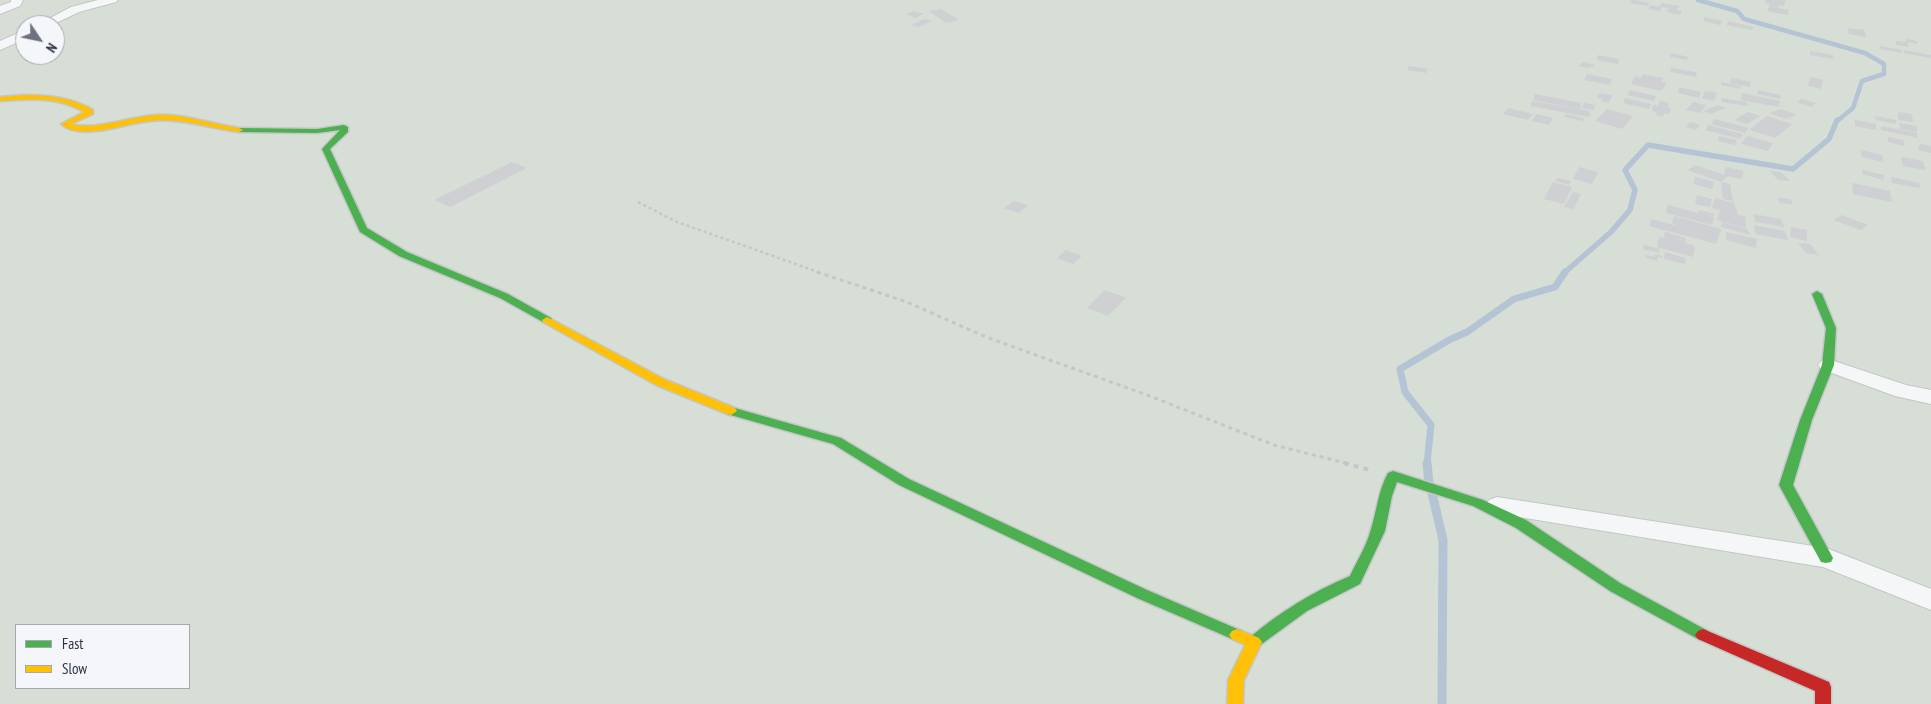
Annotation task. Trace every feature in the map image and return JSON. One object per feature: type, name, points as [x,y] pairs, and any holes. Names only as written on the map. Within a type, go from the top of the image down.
[{"type":"street","points":[[0,10],[16,4],[17,0]]},
{"type":"street","points":[[63,15],[75,9],[112,0]]},
{"type":"street","points":[[0,46],[15,39]]},
{"type":"street","points":[[0,99],[51,98],[84,105],[90,112],[64,124],[70,128],[88,129],[147,118],[190,120],[221,128],[249,131],[316,131],[344,127],[344,132],[326,149],[363,230],[403,254],[504,296],[624,363],[705,403],[772,424],[837,441],[904,482],[1142,594],[1254,642]]},
{"type":"street","points":[[1817,294],[1831,328],[1828,365],[1806,420],[1786,485],[1826,558]]},
{"type":"street","points":[[1828,365],[1902,392],[1931,397]]},
{"type":"street","points":[[1235,704],[1236,680],[1254,642],[1288,614],[1323,593],[1355,580],[1378,531],[1385,496],[1393,476],[1478,503],[1521,524],[1615,588],[1709,638],[1824,687],[1823,704]]},
{"type":"street","points":[[1478,503],[1826,558],[1931,600]]},
{"type":"path","points":[[638,202],[677,222],[907,302],[986,337],[1147,395],[1274,445],[1393,476]]},
{"type":"shaded area","points":[[0,0],[1931,0],[1931,704],[0,704]]},
{"type":"building","points":[[1631,0],[1649,3],[1648,6],[1630,3]]},
{"type":"building","points":[[1766,0],[1785,0],[1784,6],[1778,5],[1778,8],[1789,10],[1788,15],[1767,11],[1770,4],[1765,3]]},
{"type":"building","points":[[1662,3],[1679,6],[1677,10],[1682,11],[1680,15],[1666,12],[1669,8],[1662,7],[1660,11],[1648,9],[1650,5],[1659,7]]},
{"type":"building","points":[[941,9],[959,20],[946,23],[929,11]]},
{"type":"building","points":[[914,11],[924,14],[915,18],[906,14]]},
{"type":"building","points":[[1705,17],[1722,21],[1720,25],[1703,21]]},
{"type":"building","points":[[925,19],[932,21],[918,27],[911,25]]},
{"type":"building","points":[[1729,21],[1754,27],[1751,30],[1726,25]]},
{"type":"building","points":[[1847,28],[1864,30],[1866,37],[1849,34]]},
{"type":"building","points":[[1906,39],[1917,41],[1917,44],[1908,42],[1908,47],[1896,45],[1896,41],[1906,42]]},
{"type":"building","points":[[1880,46],[1902,50],[1902,53],[1880,49]]},
{"type":"building","points":[[1904,50],[1931,55],[1931,58],[1904,53]]},
{"type":"building","points":[[1810,51],[1833,55],[1833,59],[1810,55]]},
{"type":"building","points":[[1671,53],[1688,57],[1687,60],[1670,57]]},
{"type":"building","points":[[1598,55],[1619,59],[1618,64],[1597,60]]},
{"type":"building","points":[[1583,62],[1595,65],[1589,68],[1578,66]]},
{"type":"building","points":[[1409,66],[1428,69],[1426,73],[1407,70]]},
{"type":"building","points":[[1670,68],[1696,72],[1697,77],[1671,72]]},
{"type":"building","points":[[1587,74],[1612,79],[1610,85],[1584,80]]},
{"type":"building","points":[[1643,74],[1663,78],[1661,82],[1666,83],[1664,88],[1661,91],[1631,84],[1635,76],[1641,78]]},
{"type":"building","points":[[1810,77],[1823,80],[1821,89],[1808,86]]},
{"type":"building","points":[[1731,78],[1751,82],[1750,87],[1730,83]]},
{"type":"building","points":[[1721,82],[1741,86],[1741,89],[1721,85]]},
{"type":"building","points":[[1679,87],[1701,92],[1699,98],[1678,93]]},
{"type":"building","points":[[1630,90],[1656,96],[1654,101],[1627,95]]},
{"type":"building","points":[[1758,90],[1781,95],[1780,99],[1757,94]]},
{"type":"building","points":[[1705,91],[1717,93],[1714,101],[1702,98]]},
{"type":"building","points":[[1599,93],[1612,95],[1609,103],[1601,101],[1602,98],[1597,98]]},
{"type":"building","points":[[1742,93],[1780,101],[1779,107],[1741,100]]},
{"type":"building","points":[[1535,94],[1581,103],[1580,109],[1533,100]]},
{"type":"building","points":[[1625,98],[1651,104],[1649,109],[1623,103]]},
{"type":"building","points":[[1721,98],[1746,102],[1748,106],[1722,102]]},
{"type":"building","points":[[1801,99],[1816,103],[1811,107],[1797,102]]},
{"type":"building","points":[[1532,101],[1590,111],[1589,117],[1530,106]]},
{"type":"building","points":[[1660,101],[1669,103],[1668,108],[1671,108],[1669,114],[1664,113],[1663,117],[1655,115],[1657,112],[1652,111],[1653,105],[1658,106]]},
{"type":"building","points":[[1693,102],[1706,105],[1700,113],[1686,110]]},
{"type":"building","points":[[1584,103],[1595,105],[1593,110],[1582,108]]},
{"type":"building","points":[[1718,105],[1726,108],[1711,114],[1703,111]]},
{"type":"building","points":[[1508,108],[1533,114],[1528,120],[1503,114]]},
{"type":"building","points":[[1607,109],[1633,116],[1622,129],[1595,121]]},
{"type":"building","points":[[1781,109],[1797,115],[1785,119],[1769,113]]},
{"type":"building","points":[[1748,112],[1760,116],[1747,124],[1734,120]]},
{"type":"building","points":[[1898,112],[1912,114],[1913,122],[1898,120]]},
{"type":"building","points":[[1536,114],[1553,118],[1549,125],[1532,121]]},
{"type":"building","points":[[1565,114],[1584,118],[1583,121],[1564,117]]},
{"type":"building","points":[[1767,116],[1792,124],[1775,138],[1749,130]]},
{"type":"building","points":[[1875,116],[1896,120],[1896,124],[1876,120]]},
{"type":"building","points":[[1715,119],[1748,128],[1745,133],[1711,124]]},
{"type":"building","points":[[1855,120],[1876,124],[1876,130],[1855,126]]},
{"type":"building","points":[[1690,122],[1700,125],[1696,130],[1686,127]]},
{"type":"building","points":[[1899,123],[1917,126],[1917,132],[1900,129]]},
{"type":"building","points":[[1708,125],[1743,134],[1740,139],[1705,130]]},
{"type":"building","points":[[1881,126],[1917,133],[1918,138],[1881,130]]},
{"type":"building","points":[[1719,136],[1737,140],[1735,145],[1718,141]]},
{"type":"building","points":[[1747,136],[1773,143],[1768,151],[1741,144]]},
{"type":"building","points":[[1888,137],[1904,140],[1904,146],[1888,142]]},
{"type":"building","points":[[1920,144],[1931,146],[1931,153],[1918,150]]},
{"type":"building","points":[[1861,150],[1882,155],[1883,162],[1862,157]]},
{"type":"building","points":[[1901,157],[1923,161],[1926,170],[1903,166]]},
{"type":"building","points":[[512,162],[527,168],[450,207],[434,200]]},
{"type":"building","points":[[1695,165],[1724,175],[1726,167],[1744,171],[1742,179],[1728,176],[1721,182],[1688,170]]},
{"type":"building","points":[[1579,167],[1598,172],[1592,184],[1573,179]]},
{"type":"building","points":[[1863,170],[1884,175],[1883,180],[1862,174]]},
{"type":"building","points":[[1770,171],[1781,172],[1790,181],[1778,180]]},
{"type":"building","points":[[1695,177],[1714,182],[1712,189],[1693,184]]},
{"type":"building","points":[[1891,177],[1919,183],[1920,188],[1892,183]]},
{"type":"building","points":[[1557,178],[1571,181],[1569,185],[1555,181]]},
{"type":"building","points":[[1553,182],[1572,187],[1564,204],[1544,199]]},
{"type":"building","points":[[1721,182],[1730,184],[1733,201],[1723,199]]},
{"type":"building","points":[[1852,183],[1890,191],[1892,202],[1853,194]]},
{"type":"building","points":[[1573,192],[1581,194],[1573,209],[1564,207]]},
{"type":"building","points":[[1697,195],[1712,199],[1710,207],[1695,204]]},
{"type":"building","points":[[1715,198],[1734,203],[1738,215],[1745,216],[1746,228],[1717,220],[1720,210],[1712,208]]},
{"type":"building","points":[[1777,198],[1790,199],[1793,204],[1780,203]]},
{"type":"building","points":[[1014,201],[1028,205],[1019,213],[1004,208]]},
{"type":"building","points":[[1668,205],[1698,213],[1699,210],[1714,214],[1714,216],[1704,214],[1714,217],[1712,225],[1666,213]]},
{"type":"building","points":[[1753,214],[1781,219],[1784,227],[1756,222]]},
{"type":"building","points":[[1842,215],[1868,225],[1860,230],[1834,220]]},
{"type":"building","points":[[1674,216],[1721,229],[1716,244],[1649,226],[1651,219],[1678,226],[1672,223]]},
{"type":"building","points":[[1722,222],[1746,229],[1751,235],[1721,227]]},
{"type":"building","points":[[1753,225],[1785,231],[1788,240],[1756,234]]},
{"type":"building","points":[[1791,227],[1807,230],[1807,241],[1790,237]]},
{"type":"building","points":[[1665,232],[1686,238],[1685,243],[1695,246],[1693,257],[1657,247],[1659,237],[1664,238]]},
{"type":"building","points":[[1726,232],[1757,239],[1756,248],[1726,240]]},
{"type":"building","points":[[1798,243],[1810,244],[1818,255],[1806,253]]},
{"type":"building","points":[[1644,245],[1660,249],[1659,253],[1643,249]]},
{"type":"building","points":[[1066,250],[1082,256],[1073,264],[1057,258]]},
{"type":"building","points":[[1665,252],[1686,258],[1685,264],[1664,259]]},
{"type":"building","points":[[1655,254],[1663,256],[1662,258],[1658,257],[1657,261],[1645,257],[1646,255],[1654,257]]},
{"type":"building","points":[[1105,290],[1126,298],[1108,316],[1087,308]]},
{"type":"waterway","points":[[1698,0],[1737,11],[1744,19],[1865,53],[1884,64],[1884,74],[1862,81],[1853,108],[1836,122]]},
{"type":"waterway","points":[[1565,272],[1611,232],[1630,210],[1635,190],[1625,170],[1648,145],[1793,169],[1829,139],[1836,122]]},
{"type":"waterway","points":[[1427,464],[1431,425],[1405,392],[1400,369],[1449,340],[1467,332],[1514,299],[1555,287],[1565,272]]},
{"type":"waterway","points":[[1427,464],[1429,483]]},
{"type":"waterway","points":[[1432,493],[1443,540],[1442,704]]},
{"type":"traffic: fast","points":[[239,130],[317,131],[344,127],[344,132],[326,149],[363,230],[403,254],[504,296],[547,320]]},
{"type":"traffic: fast","points":[[1817,294],[1831,328],[1828,365],[1806,420],[1786,485],[1826,558]]},
{"type":"traffic: fast","points":[[731,411],[837,441],[904,482],[1142,594],[1237,635]]},
{"type":"traffic: fast","points":[[1254,642],[1302,606],[1355,580],[1378,531],[1385,496],[1393,476],[1478,503],[1521,524],[1615,587],[1703,635]]},
{"type":"traffic: slow","points":[[0,99],[47,98],[70,102],[90,112],[65,124],[81,129],[144,119],[168,118],[239,130]]},
{"type":"traffic: slow","points":[[547,320],[660,382],[707,403],[731,411]]},
{"type":"traffic: slow","points":[[1235,704],[1236,680],[1254,642],[1237,635]]},
{"type":"traffic: jam","points":[[1703,635],[1823,687],[1823,704]]}]
